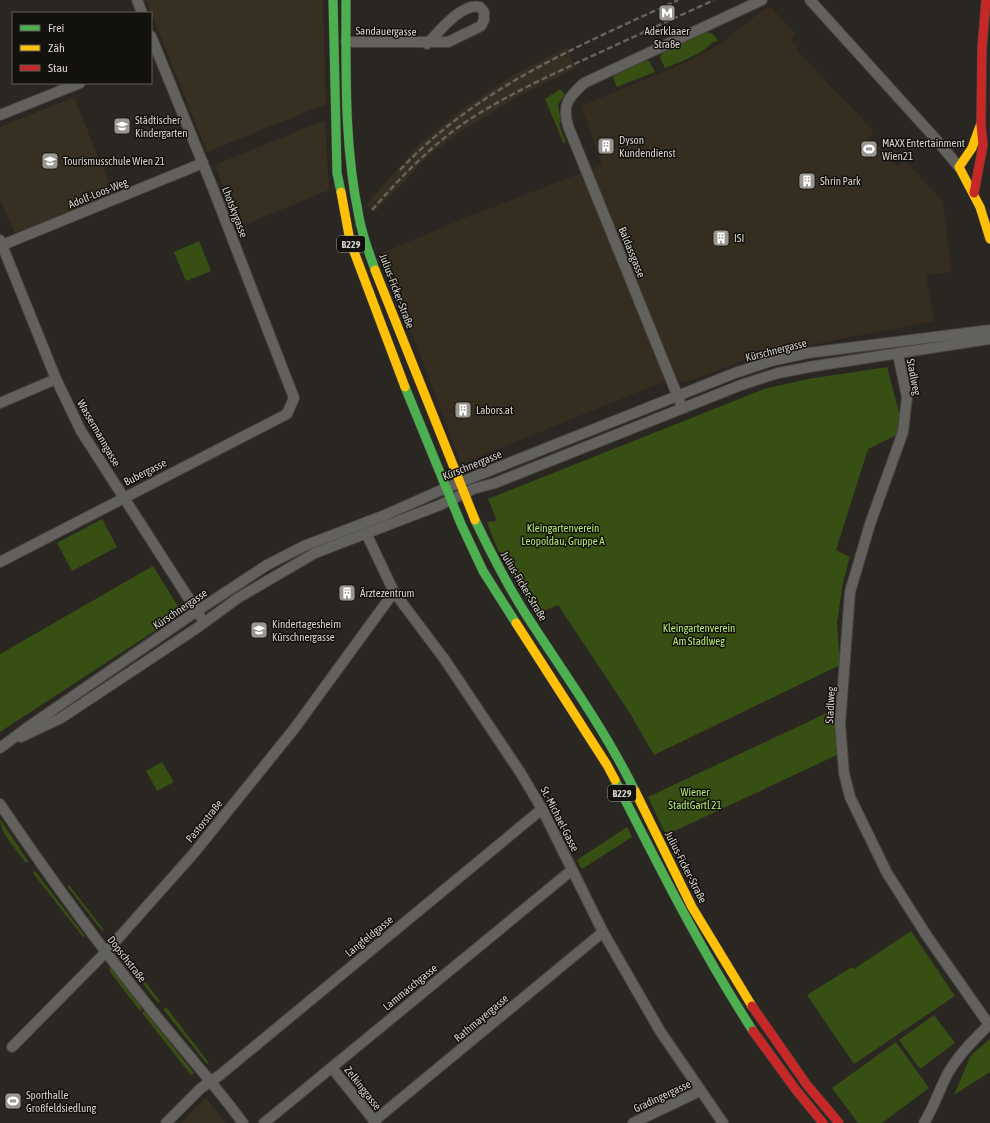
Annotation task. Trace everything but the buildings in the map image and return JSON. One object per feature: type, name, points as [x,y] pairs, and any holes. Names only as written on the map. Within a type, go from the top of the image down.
[{"type":"main road","name":"B229","points":[[333,0],[337,173],[350,241],[423,434],[451,500],[483,571],[597,747],[663,876],[724,986],[796,1090],[823,1123]]},
{"type":"main road","name":"Julius-Ficker-Straße","points":[[346,0],[346,42],[351,170],[360,224],[377,277],[472,514],[504,578],[524,612],[595,718],[619,759],[704,929],[749,1002],[807,1085],[839,1123]]},
{"type":"main road","points":[[974,193],[983,145],[981,126],[982,48],[986,0]]},
{"type":"main road","points":[[334,42],[346,42]]},
{"type":"main road","points":[[960,169],[972,148],[981,126]]},
{"type":"main road","points":[[960,169],[975,164],[981,157]]},
{"type":"main road","points":[[960,169],[974,193],[990,239]]},
{"type":"street","points":[[137,0],[142,12]]},
{"type":"street","name":"Baldassgasse","points":[[683,408],[568,126],[565,114],[565,104],[572,94],[584,83],[762,0]]},
{"type":"street","points":[[810,0],[934,137],[960,169]]},
{"type":"street","name":"Sandauergasse","points":[[346,42],[426,44],[448,42],[481,26],[484,20],[484,12],[480,7],[468,7],[458,13],[426,44]]},
{"type":"street","name":"Lhotskygasse","points":[[152,42],[154,54],[203,163],[294,398]]},
{"type":"street","points":[[0,115],[78,84]]},
{"type":"street","name":"Adolf-Loos-Weg","points":[[1,243],[203,163]]},
{"type":"street","name":"Wassermanngasse","points":[[1,243],[56,379],[81,431],[205,623]]},
{"type":"street","name":"Kürschnergasse","points":[[0,748],[28,727],[197,611],[267,565],[304,546],[385,515],[446,488],[735,373],[771,361],[808,353],[990,330]]},
{"type":"street","name":"Kürschnergasse","points":[[12,740],[61,718],[205,623],[238,598],[315,553],[451,500],[463,493],[494,483],[741,385],[778,373],[815,366],[898,355],[990,339]]},
{"type":"street","name":"Stadlweg","points":[[898,355],[907,397],[902,432],[870,524],[850,592],[840,724],[844,773],[850,797],[887,873],[927,936],[990,1025]]},
{"type":"street","points":[[0,403],[56,379]]},
{"type":"street","name":"Bubergasse","points":[[0,562],[123,497],[287,414],[294,398]]},
{"type":"street","name":"St.-Michael-Gasse","points":[[366,533],[394,592],[445,660],[504,746],[542,809],[603,932],[660,1031],[723,1123]]},
{"type":"street","name":"Pastorstraße","points":[[12,1047],[106,952],[194,853],[290,734],[394,592]]},
{"type":"street","name":"Dopschstraße","points":[[0,804],[40,864],[106,952],[153,1012],[211,1081],[243,1123]]},
{"type":"street","name":"Langfeldgasse","points":[[166,1123],[201,1088],[220,1076],[542,809]]},
{"type":"street","name":"Lammaschgasse","points":[[264,1123],[572,870]]},
{"type":"street","name":"Rathmayergasse","points":[[375,1122],[603,932]]},
{"type":"street","points":[[924,1123],[933,1109],[948,1074],[963,1051],[990,1025]]},
{"type":"street","name":"Zelkinggasse","points":[[332,1068],[375,1122]]},
{"type":"street","name":"Gradingergasse","points":[[634,1123],[700,1091]]},
{"type":"shaded area","points":[[146,0],[323,0],[326,104],[207,152]]},
{"type":"shaded area","points":[[772,8],[795,34],[790,39],[798,47],[796,50],[874,131],[869,137],[898,167],[905,161],[943,201],[952,272],[926,275],[934,321],[755,356],[690,381],[658,384],[461,464],[382,253],[467,217],[602,165],[581,106],[689,61],[720,44],[764,9]]},
{"type":"shaded area","points":[[567,47],[576,68],[517,97],[463,130],[429,155],[375,212],[366,205],[420,144],[461,110],[512,76]]},
{"type":"shaded area","name":"Tourismusschule Wien 21","points":[[74,97],[114,196],[16,235],[0,199],[0,127]]},
{"type":"shaded area","points":[[325,120],[329,190],[239,227],[215,165]]},
{"type":"shaded area","points":[[206,1098],[226,1123],[181,1123],[201,1102]]},
{"type":"green space","points":[[707,32],[713,34],[718,41],[711,43],[703,51],[665,68],[660,58],[662,53]]},
{"type":"green space","points":[[645,61],[649,61],[655,72],[617,87],[613,78],[615,74]]},
{"type":"green space","points":[[560,89],[565,94],[558,105],[561,122],[559,124],[565,141],[564,144],[545,99]]},
{"type":"green space","points":[[199,241],[211,271],[186,281],[174,252]]},
{"type":"green space","points":[[887,367],[900,416],[897,435],[868,449],[836,550],[850,557],[843,582],[837,623],[840,665],[654,755],[631,715],[558,605],[537,614],[522,592],[502,558],[491,534],[487,522],[497,521],[488,499],[764,389],[808,379]]},
{"type":"green space","points":[[102,519],[117,547],[72,571],[57,543]]},
{"type":"green space","points":[[153,566],[182,613],[0,732],[0,654]]},
{"type":"green space","name":"Wiener StadtGartl 21","points":[[833,710],[837,755],[666,835],[648,797]]},
{"type":"green space","points":[[162,762],[174,782],[157,791],[146,771]]},
{"type":"green space","points":[[0,819],[28,861],[26,863],[3,831]]},
{"type":"green space","points":[[627,827],[632,837],[582,869],[577,860]]},
{"type":"green space","points":[[35,871],[85,936],[83,937],[33,873]]},
{"type":"green space","points":[[69,885],[103,929],[103,932],[67,886]]},
{"type":"green space","points":[[911,931],[955,996],[854,1064],[807,995],[852,967],[854,969]]},
{"type":"green space","points":[[122,956],[125,956],[160,1001],[158,1003]]},
{"type":"green space","points":[[111,967],[141,1006],[142,1010],[140,1011],[110,972],[109,968]]},
{"type":"green space","points":[[166,1007],[209,1063],[207,1064],[163,1009]]},
{"type":"green space","points":[[145,1011],[194,1073],[191,1075],[142,1013]]},
{"type":"green space","points":[[934,1015],[955,1043],[920,1069],[899,1040]]},
{"type":"green space","points":[[990,1039],[990,1072],[954,1095],[971,1055]]},
{"type":"green space","points":[[896,1042],[929,1088],[882,1123],[858,1123],[832,1088]]},
{"type":"railway","points":[[400,170],[430,141],[462,115],[496,92],[566,53],[678,0]]},
{"type":"railway","points":[[372,210],[402,177],[423,157],[457,128],[473,117],[556,73],[714,0]]},
{"type":"traffic: fast","points":[[333,0],[337,173],[341,192]]},
{"type":"traffic: fast","points":[[346,0],[348,136],[354,190],[360,224],[375,270]]},
{"type":"traffic: fast","points":[[405,387],[461,524],[483,571],[516,623]]},
{"type":"traffic: fast","points":[[475,520],[498,567],[518,602],[583,700],[635,791]]},
{"type":"traffic: fast","points":[[615,780],[698,939],[753,1031]]},
{"type":"traffic: slow","points":[[980,126],[972,148],[959,167],[980,207],[990,239]]},
{"type":"traffic: slow","points":[[341,192],[350,241],[405,387]]},
{"type":"traffic: slow","points":[[375,270],[475,520]]},
{"type":"traffic: slow","points":[[516,623],[607,765],[615,780]]},
{"type":"traffic: slow","points":[[635,791],[692,907],[752,1006]]},
{"type":"traffic: jam","points":[[974,193],[983,145],[981,125],[982,48],[986,0]]},
{"type":"traffic: jam","points":[[752,1006],[807,1085],[839,1123]]},
{"type":"traffic: jam","points":[[753,1031],[796,1090],[823,1123]]},
{"type":"place","name":"Aderklaaer Straße","points":[[667,13]]},
{"type":"place","name":"Städtischer Kindergarten","points":[[122,126]]},
{"type":"place","name":"Dyson Kundendienst","points":[[606,146]]},
{"type":"place","name":"MAXX Entertainment Wien21","points":[[869,149]]},
{"type":"place","name":"Tourismusschule Wien 21","points":[[50,161]]},
{"type":"place","name":"Shrin Park","points":[[807,181]]},
{"type":"place","name":"ISI","points":[[721,238]]},
{"type":"place","name":"Labors.at","points":[[463,410]]},
{"type":"place","name":"Ärztezentrum","points":[[347,593]]},
{"type":"place","name":"Kindertagesheim Kürschnergasse","points":[[259,630]]},
{"type":"place","name":"Sporthalle Großfeldsiedlung","points":[[13,1101]]},
{"type":"park label","name":"Kleingartenverein Leopoldau, Gruppe A","points":[[563,534]]},
{"type":"park label","name":"Kleingartenverein Am Stadlweg","points":[[699,634]]}]
